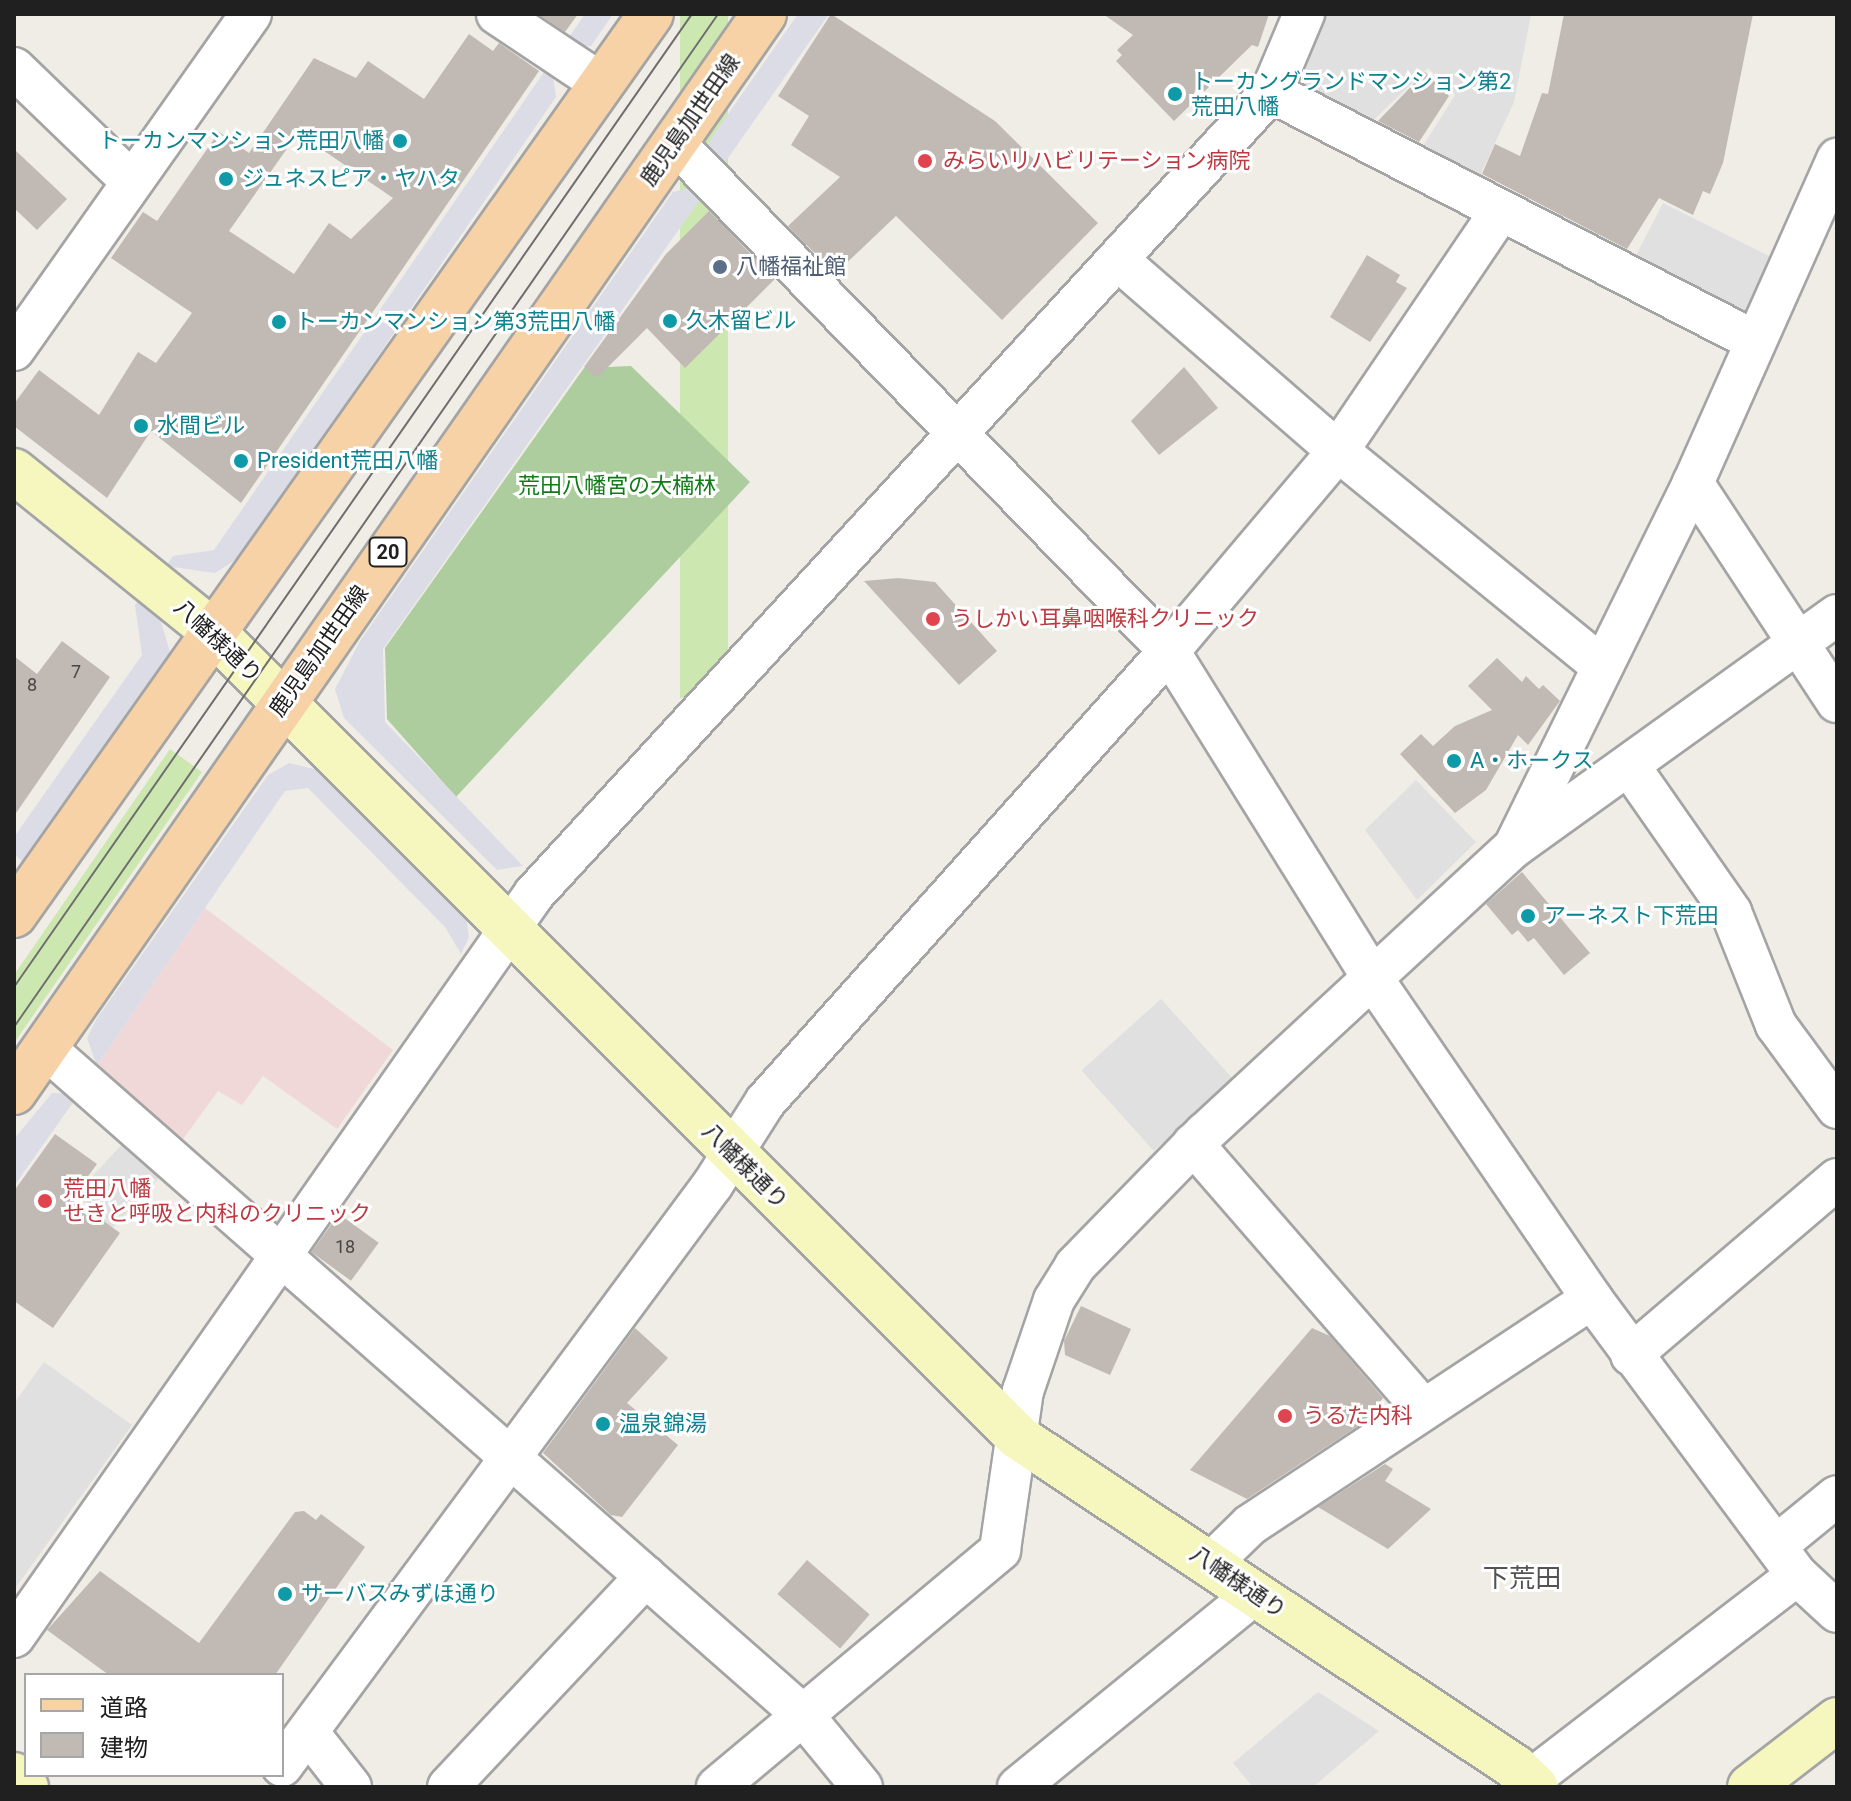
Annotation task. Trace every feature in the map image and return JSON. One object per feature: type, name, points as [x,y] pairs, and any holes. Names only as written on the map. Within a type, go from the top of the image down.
[{"type":"main road","points":[[14,915],[211,630],[651,14]]},
{"type":"main road","name":"鹿児島加世田線","points":[[14,1092],[764,14]]},
{"type":"street","points":[[14,350],[251,14]]},
{"type":"street","points":[[497,14],[602,84]]},
{"type":"street","points":[[14,1637],[280,1250],[534,894],[1271,92],[1304,14]]},
{"type":"street","points":[[14,68],[132,182]]},
{"type":"street","points":[[1271,92],[1499,213],[1753,340]]},
{"type":"street","points":[[674,142],[1169,651],[1371,976],[1592,1299],[1787,1560],[1837,1612]]},
{"type":"street","points":[[1514,847],[1693,483],[1753,340],[1837,159]]},
{"type":"street","points":[[284,1763],[732,1153],[765,1102],[1169,651],[1338,451],[1499,213]]},
{"type":"street","points":[[1118,260],[1338,451],[1602,666]]},
{"type":"street","name":"八幡様通り","points":[[14,471],[211,630],[1018,1437],[1211,1563],[1529,1785]]},
{"type":"street","points":[[1693,483],[1837,702]]},
{"type":"street","points":[[717,1787],[1000,1550],[1023,1391],[1054,1300],[1075,1266],[1193,1144],[1371,976],[1514,847],[1630,767],[1837,615]]},
{"type":"street","points":[[1630,767],[1731,912],[1776,1025],[1837,1108]]},
{"type":"street","points":[[45,1048],[280,1250],[803,1715],[862,1787]]},
{"type":"street","points":[[1193,1144],[1423,1409]]},
{"type":"street","points":[[1631,1355],[1837,1179]]},
{"type":"street","points":[[1211,1563],[1250,1525],[1592,1299]]},
{"type":"street","points":[[1529,1785],[1787,1560],[1837,1496]]},
{"type":"street","points":[[448,1787],[646,1576]]},
{"type":"street","points":[[1018,1787],[1255,1594]]},
{"type":"street","points":[[1750,1787],[1837,1720]]},
{"type":"street","points":[[308,1732],[351,1787]]},
{"type":"street","points":[[14,1775],[26,1787]]},
{"type":"shaded area","points":[[585,14],[613,14],[591,46],[581,47],[567,40]]},
{"type":"shaded area","points":[[798,14],[829,14],[717,174],[707,148],[712,137]]},
{"type":"shaded area","points":[[1326,14],[1531,14],[1514,102],[1477,182],[1418,154],[1455,95],[1428,68],[1366,127],[1303,92],[1299,78]]},
{"type":"shaded area","points":[[551,62],[556,97],[240,557],[215,573],[166,566],[173,556],[214,550]]},
{"type":"shaded area","points":[[690,188],[704,194],[383,649],[385,722],[523,866],[497,870],[344,718],[335,689],[360,641],[673,192]]},
{"type":"shaded area","points":[[1663,203],[1773,258],[1747,310],[1734,314],[1632,263]]},
{"type":"shaded area","points":[[142,595],[159,615],[170,652],[14,877],[22,861],[14,854],[14,837],[142,655],[135,605]]},
{"type":"shaded area","points":[[289,763],[327,772],[466,916],[469,937],[461,954],[445,927],[308,788],[285,791],[97,1066],[87,1038],[96,1020],[268,775]]},
{"type":"shaded area","points":[[1416,780],[1476,842],[1417,900],[1365,830]]},
{"type":"shaded area","points":[[205,908],[393,1050],[337,1129],[263,1076],[242,1105],[218,1091],[181,1142],[97,1066]]},
{"type":"shaded area","points":[[1161,999],[1233,1079],[1154,1151],[1081,1071]]},
{"type":"shaded area","points":[[52,1093],[79,1094],[14,1186],[14,1139]]},
{"type":"shaded area","points":[[128,1138],[165,1172],[112,1228],[75,1194]]},
{"type":"shaded area","points":[[44,1362],[132,1425],[14,1590],[14,1403]]},
{"type":"shaded area","points":[[1318,1692],[1379,1731],[1313,1787],[1253,1787],[1233,1763]]},
{"type":"green space","points":[[680,14],[728,14],[728,698],[680,698]]},
{"type":"green space","name":"荒田八幡宮の大楠林","points":[[631,366],[750,482],[456,797],[387,719],[385,648],[584,368]]},
{"type":"green space","points":[[170,749],[202,772],[14,1043],[14,975]]},
{"type":"building","points":[[538,14],[578,14],[565,32]]},
{"type":"building","name":"みらいリハビリテーション病院","points":[[831,14],[995,121],[1098,223],[1002,320],[896,216],[835,274],[788,226],[840,177],[791,145],[809,116],[778,96]]},
{"type":"building","name":"トーカングランドマンション第2 荒田八幡","points":[[1103,14],[1269,14],[1258,47],[1252,45],[1174,121],[1116,61],[1122,55],[1117,50],[1133,35]]},
{"type":"building","points":[[1564,14],[1753,14],[1723,163],[1710,194],[1703,191],[1693,215],[1659,198],[1627,249],[1482,174],[1495,144],[1520,156],[1542,93],[1548,94]]},
{"type":"building","points":[[469,34],[493,51],[499,43],[539,71],[241,503],[151,431],[107,498],[14,426],[14,404],[39,370],[99,415],[138,352],[156,363],[192,313],[111,258],[143,212],[157,221],[219,132],[249,153],[314,58],[356,78],[368,61],[424,99]],"holes":[[[298,133],[393,198],[351,239],[329,223],[294,274],[229,231]]]},
{"type":"building","points":[[1425,72],[1449,96],[1419,142],[1378,121]]},
{"type":"building","points":[[14,149],[67,199],[37,230],[14,208]]},
{"type":"building","points":[[709,211],[775,279],[685,368],[647,328],[597,378],[584,367],[666,254]]},
{"type":"building","points":[[1367,255],[1400,275],[1396,282],[1407,288],[1370,342],[1330,317]]},
{"type":"building","points":[[1184,367],[1218,408],[1159,455],[1131,421]]},
{"type":"building","name":"うしかい耳鼻咽喉科クリニック","points":[[898,578],[935,582],[997,651],[959,685],[864,581]]},
{"type":"building","points":[[62,641],[110,677],[14,816],[14,656],[37,674]]},
{"type":"building","name":"A・ホークス","points":[[1497,658],[1522,682],[1526,676],[1539,689],[1543,685],[1560,701],[1528,745],[1518,735],[1486,790],[1455,813],[1400,754],[1421,734],[1433,746],[1455,726],[1492,710],[1468,686]]},
{"type":"building","name":"アーネスト下荒田","points":[[1522,872],[1590,953],[1564,975],[1534,938],[1528,942],[1518,930],[1512,935],[1486,904]]},
{"type":"building","points":[[55,1134],[97,1164],[72,1198],[120,1233],[53,1328],[14,1301],[14,1191]]},
{"type":"building","points":[[339,1214],[379,1243],[351,1281],[311,1252]]},
{"type":"building","points":[[1081,1306],[1131,1329],[1110,1375],[1065,1355],[1064,1341]]},
{"type":"building","name":"温泉錦湯","points":[[635,1328],[668,1358],[627,1403],[678,1445],[622,1517],[611,1515],[543,1453]]},
{"type":"building","name":"うるた内科","points":[[1312,1328],[1330,1336],[1383,1398],[1364,1422],[1247,1499],[1190,1470]]},
{"type":"building","points":[[1385,1464],[1393,1469],[1385,1481],[1431,1509],[1388,1549],[1318,1507]]},
{"type":"building","name":"サーバスみずほ通り","points":[[304,1511],[316,1520],[321,1514],[365,1547],[276,1673],[106,1673],[47,1630],[100,1571],[199,1643],[295,1512]]},
{"type":"building","points":[[807,1560],[870,1614],[840,1648],[777,1594]]},
{"type":"tram line","points":[[14,987],[692,14]]},
{"type":"tram line","points":[[14,1027],[718,14]]},
{"type":"place","name":"トーカングランドマンション第2 荒田八幡","points":[[1175,94]]},
{"type":"place","name":"トーカンマンション荒田八幡","points":[[400,141]]},
{"type":"place","name":"みらいリハビリテーション病院","points":[[925,161]]},
{"type":"place","name":"ジュネスピア・ヤハタ","points":[[226,179]]},
{"type":"place","name":"八幡福祉館","points":[[720,267]]},
{"type":"place","name":"久木留ビル","points":[[670,321]]},
{"type":"place","name":"トーカンマンション第3荒田八幡","points":[[279,322]]},
{"type":"place","name":"水間ビル","points":[[141,426]]},
{"type":"place","name":"President荒田八幡","points":[[241,461]]},
{"type":"place","name":"うしかい耳鼻咽喉科クリニック","points":[[933,619]]},
{"type":"place","name":"A・ホークス","points":[[1454,761]]},
{"type":"place","name":"アーネスト下荒田","points":[[1528,916]]},
{"type":"place","name":"荒田八幡 せきと呼吸と内科のクリニック","points":[[45,1201]]},
{"type":"place","name":"うるた内科","points":[[1285,1416]]},
{"type":"place","name":"温泉錦湯","points":[[603,1424]]},
{"type":"place","name":"サーバスみずほ通り","points":[[285,1594]]},
{"type":"district","name":"下荒田","points":[[1522,1579]]}]
